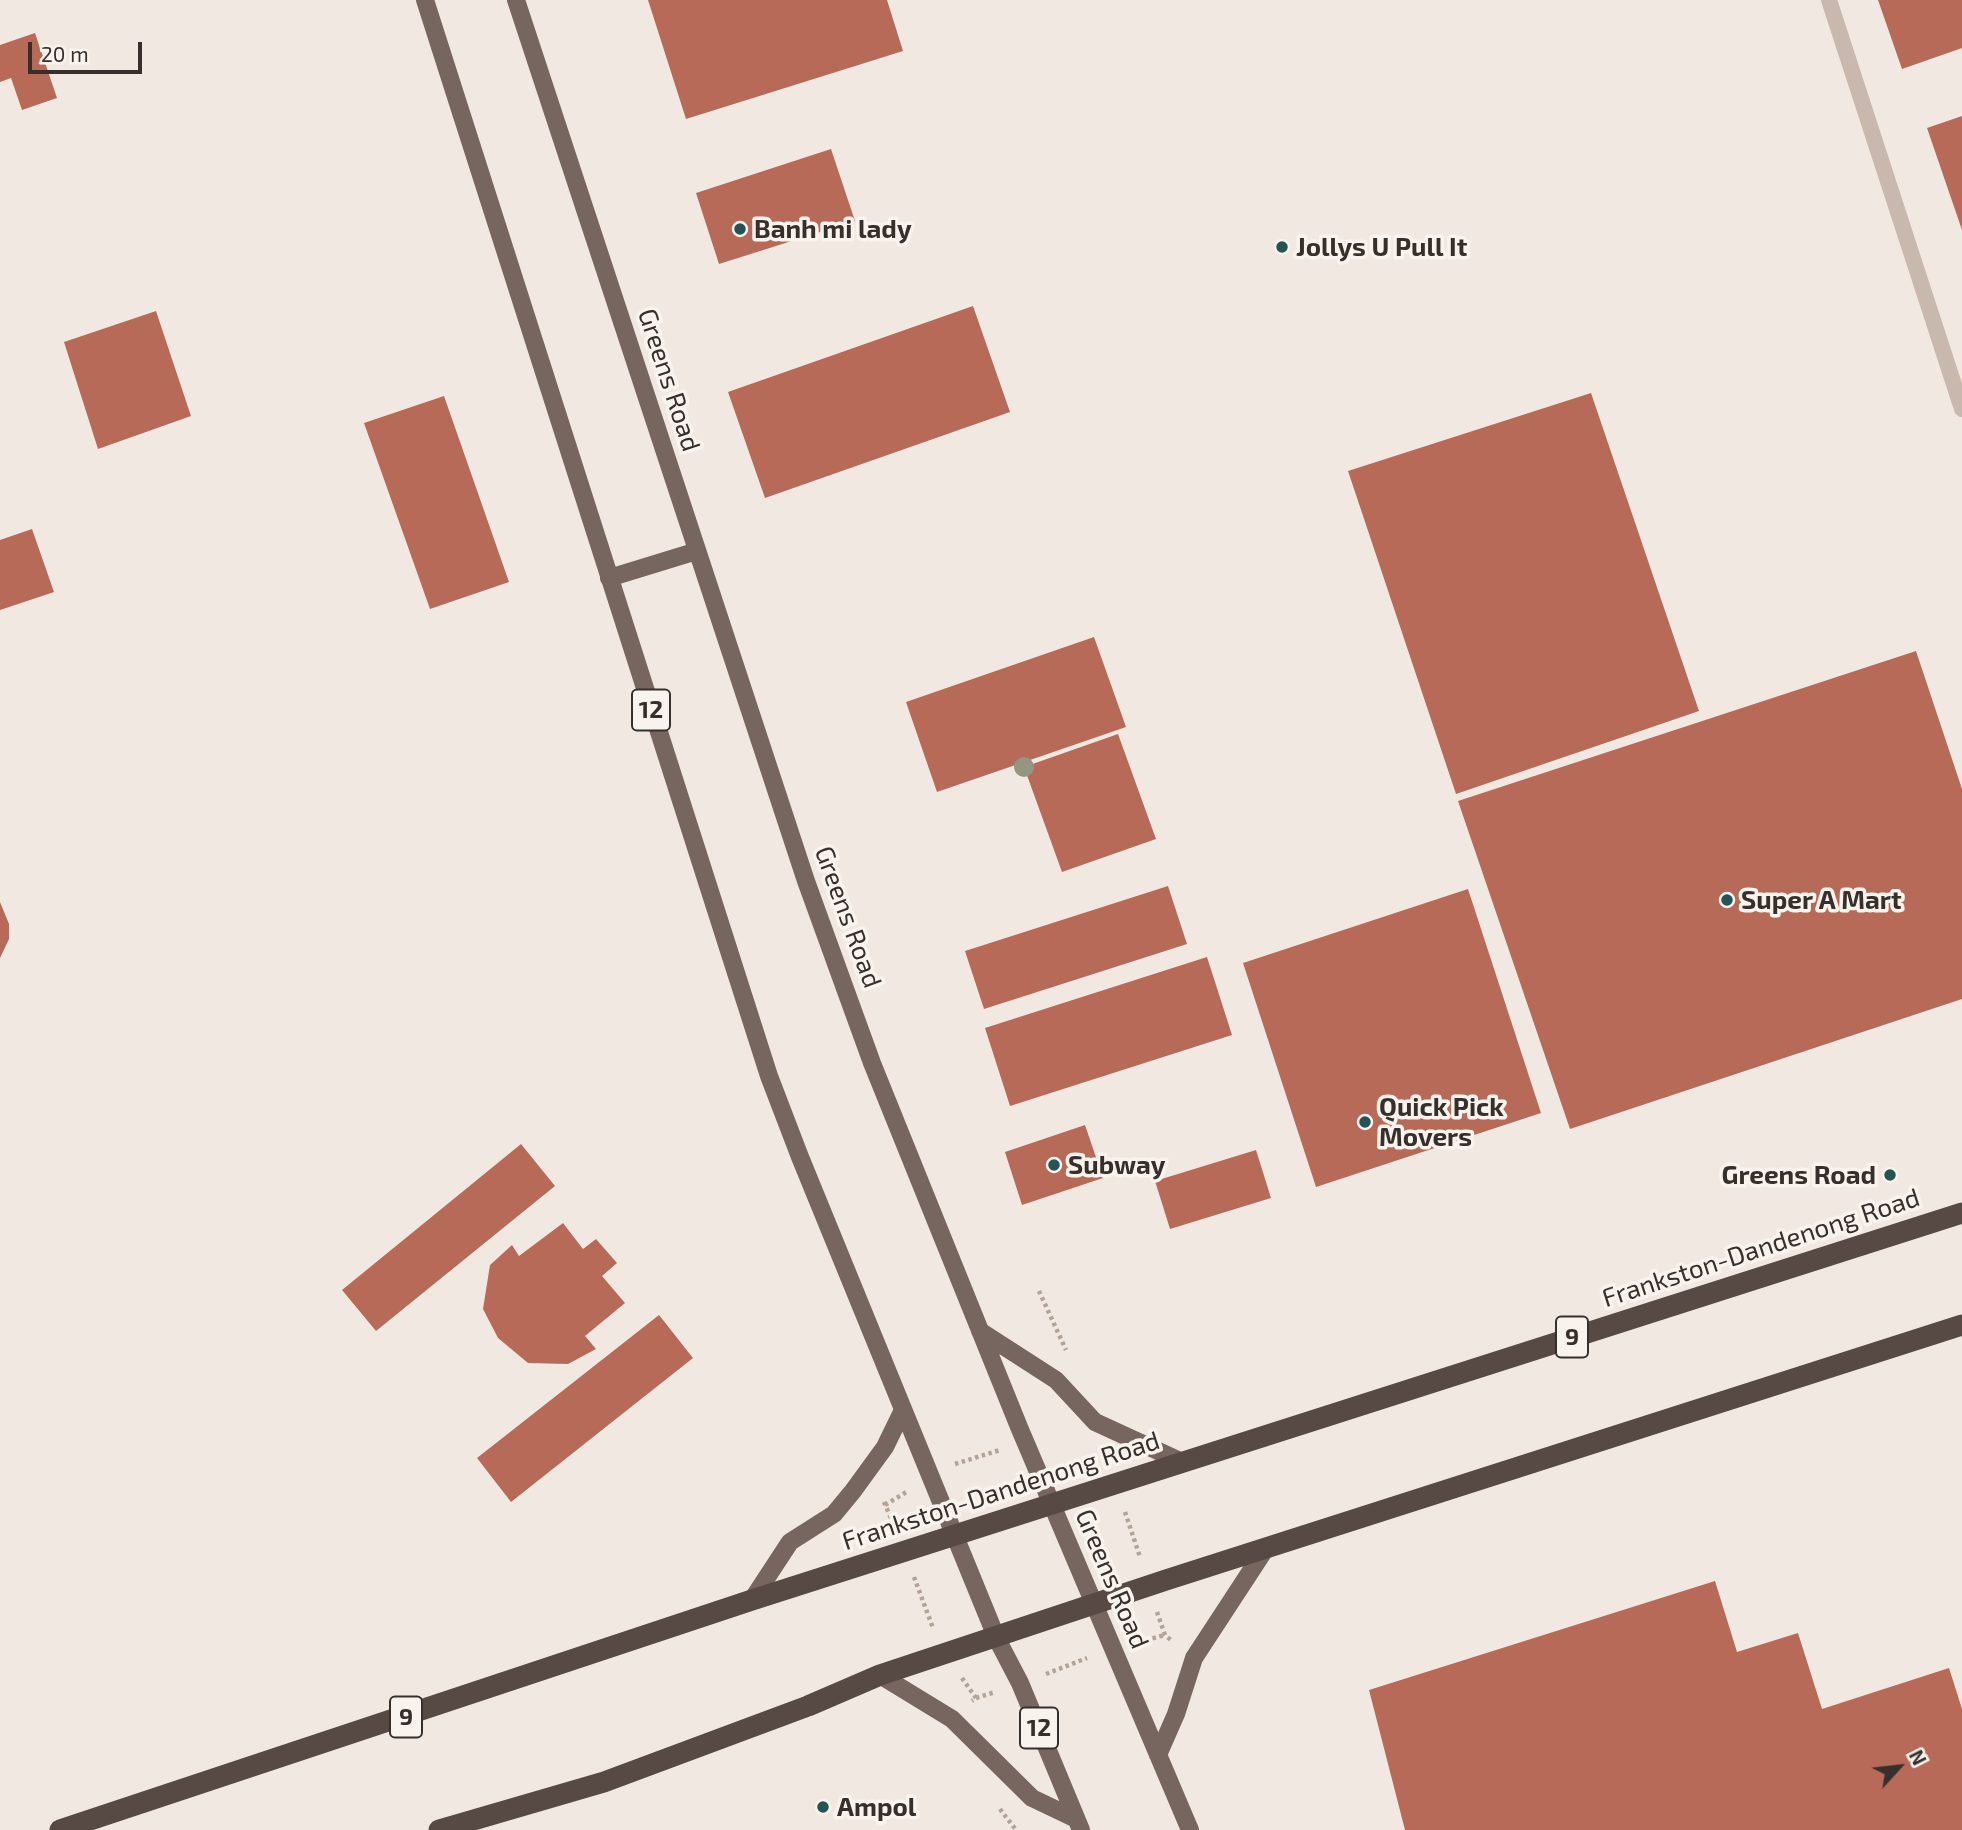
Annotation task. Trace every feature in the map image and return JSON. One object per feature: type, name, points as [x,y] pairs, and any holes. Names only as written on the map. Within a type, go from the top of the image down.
[{"type":"highway","name":"Frankston-Dandenong Road","points":[[60,1830],[752,1601],[1962,1213]]},
{"type":"highway","points":[[439,1830],[604,1782],[808,1706],[880,1675],[1962,1325]]},
{"type":"main road","name":"12","points":[[425,0],[769,1076],[997,1639],[1020,1683],[1079,1825]]},
{"type":"main road","name":"Greens Road","points":[[516,0],[806,881],[872,1063],[980,1331],[1190,1830]]},
{"type":"main road","points":[[609,578],[697,551]]},
{"type":"main road","points":[[980,1331],[1056,1380],[1096,1422],[1182,1462]]},
{"type":"main road","points":[[752,1601],[790,1542],[834,1514],[853,1491],[885,1447],[903,1410]]},
{"type":"main road","points":[[1158,1755],[1176,1714],[1194,1658],[1264,1551]]},
{"type":"main road","points":[[880,1675],[952,1719],[1032,1798],[1079,1825]]},
{"type":"lane","points":[[1829,0],[1962,409]]},
{"type":"path","points":[[976,1698],[1113,1649],[1165,1635]]},
{"type":"building","points":[[648,0],[887,0],[903,51],[686,119]]},
{"type":"building","points":[[1878,0],[1962,0],[1962,48],[1902,69]]},
{"type":"building","points":[[35,33],[57,98],[22,110],[11,78],[0,82],[0,45]]},
{"type":"building","points":[[1962,116],[1962,230],[1927,128]]},
{"type":"building","points":[[831,149],[855,221],[719,264],[696,193]]},
{"type":"building","points":[[973,306],[1010,412],[765,498],[728,392]]},
{"type":"building","points":[[156,311],[191,416],[98,449],[64,342]]},
{"type":"building","points":[[1591,393],[1699,711],[1456,794],[1348,471]]},
{"type":"building","points":[[444,396],[509,582],[430,609],[364,423]]},
{"type":"building","points":[[32,529],[54,592],[0,610],[0,540]]},
{"type":"building","points":[[1094,637],[1126,727],[937,792],[906,702]]},
{"type":"building","name":"Super A Mart","points":[[1916,651],[1962,789],[1962,999],[1570,1129],[1458,801]]},
{"type":"building","points":[[1118,734],[1156,839],[1062,872],[1024,767]]},
{"type":"building","points":[[1168,886],[1187,944],[984,1009],[965,951]]},
{"type":"building","points":[[1468,889],[1541,1113],[1316,1187],[1243,963]]},
{"type":"building","points":[[0,902],[9,924],[9,939],[0,958]]},
{"type":"building","points":[[1207,957],[1232,1035],[1010,1106],[985,1028]]},
{"type":"building","name":"Subway","points":[[1085,1125],[1103,1178],[1022,1205],[1005,1152]]},
{"type":"building","points":[[521,1144],[555,1186],[376,1331],[342,1290]]},
{"type":"building","points":[[1256,1150],[1271,1198],[1170,1229],[1155,1181]]},
{"type":"building","points":[[563,1223],[583,1249],[596,1239],[617,1263],[602,1276],[625,1303],[585,1336],[596,1349],[568,1364],[528,1363],[498,1338],[483,1309],[490,1265],[512,1245],[519,1256]]},
{"type":"building","points":[[659,1315],[693,1358],[511,1502],[477,1458]]},
{"type":"building","points":[[1715,1581],[1737,1652],[1798,1633],[1822,1709],[1949,1668],[1962,1709],[1962,1830],[1405,1830],[1369,1690]]},
{"type":"place","name":"Banh mi lady","points":[[740,229]]},
{"type":"place","name":"Jollys U Pull It","points":[[1282,247]]},
{"type":"place","name":"Super A Mart","points":[[1727,900]]},
{"type":"place","name":"Quick Pick Movers","points":[[1365,1122]]},
{"type":"place","name":"Subway","points":[[1054,1165]]},
{"type":"place","name":"Greens Road","points":[[1890,1175]]},
{"type":"place","name":"Ampol","points":[[823,1807]]}]
